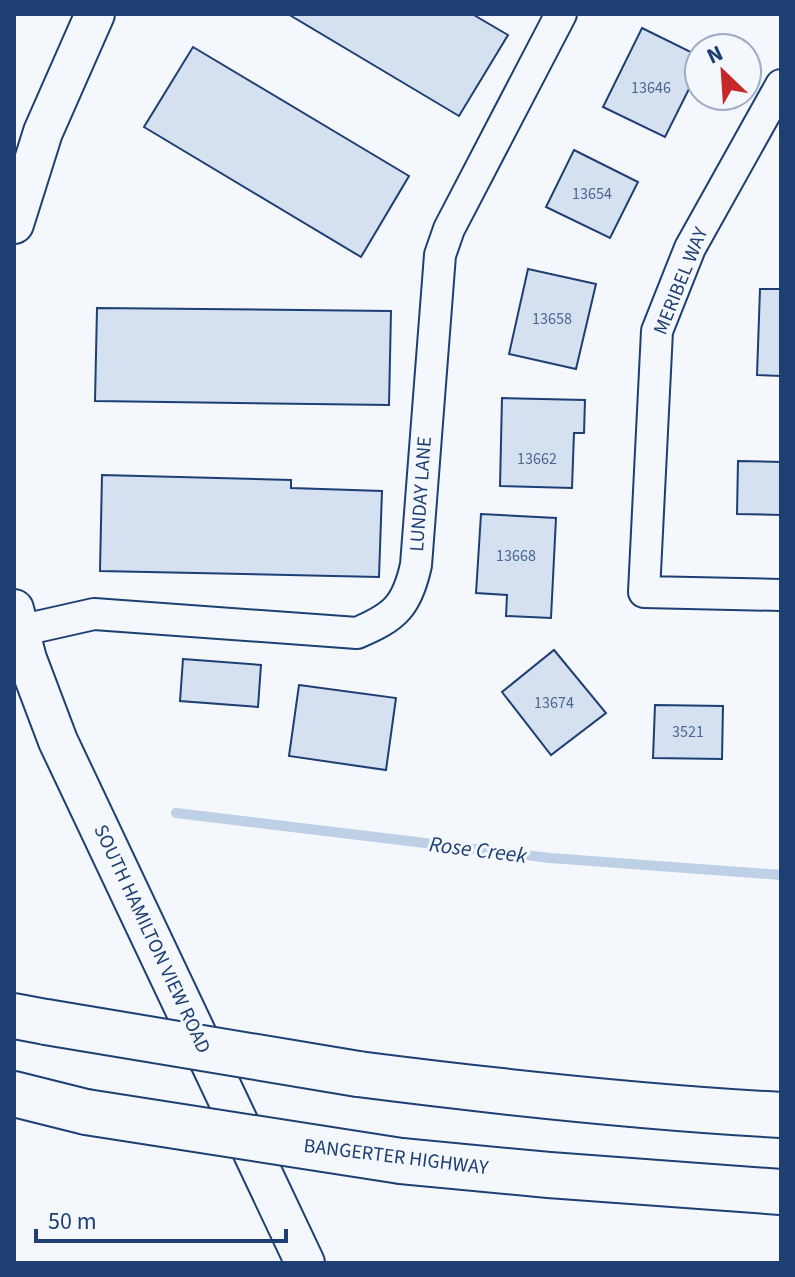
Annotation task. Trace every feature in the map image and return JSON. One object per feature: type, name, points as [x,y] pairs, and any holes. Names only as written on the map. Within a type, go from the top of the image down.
[{"type":"highway","points":[[30,1019],[358,1074],[509,1094],[781,1115]]},
{"type":"highway","name":"BANGERTER HIGHWAY","points":[[14,1094],[86,1112],[401,1161],[781,1192]]},
{"type":"street","points":[[14,224],[43,132],[95,14]]},
{"type":"street","name":"LUNDAY LANE","points":[[15,624],[94,614],[357,633],[379,624],[397,611],[410,591],[416,565],[440,255],[449,229],[561,14]]},
{"type":"street","name":"MERIBEL WAY","points":[[781,85],[690,248],[657,331],[644,592],[781,595]]},
{"type":"street","name":"SOUTH HAMILTON VIEW ROAD","points":[[15,624],[58,741],[305,1263]]},
{"type":"building","points":[[288,14],[472,14],[508,35],[459,116]]},
{"type":"building","points":[[642,28],[683,48],[683,101],[665,137],[603,107]]},
{"type":"building","points":[[193,47],[409,176],[361,257],[144,127]]},
{"type":"building","points":[[574,150],[638,182],[610,238],[546,207]]},
{"type":"building","points":[[528,269],[596,284],[576,369],[509,354]]},
{"type":"building","points":[[760,289],[781,289],[781,376],[757,375]]},
{"type":"building","points":[[97,308],[391,311],[389,405],[95,401]]},
{"type":"building","points":[[502,398],[585,400],[584,433],[574,433],[572,488],[500,486]]},
{"type":"building","points":[[738,461],[781,462],[781,515],[737,514]]},
{"type":"building","points":[[102,475],[291,480],[291,488],[382,491],[379,577],[100,571]]},
{"type":"building","points":[[481,514],[556,518],[551,618],[506,616],[507,595],[476,593]]},
{"type":"building","points":[[554,650],[606,713],[551,755],[502,692]]},
{"type":"building","points":[[183,659],[261,665],[258,707],[180,701]]},
{"type":"building","points":[[299,685],[396,698],[386,770],[289,756]]},
{"type":"building","points":[[655,705],[723,706],[722,759],[653,758]]},
{"type":"waterway","name":"Rose Creek","points":[[176,813],[550,858],[781,875]]}]
